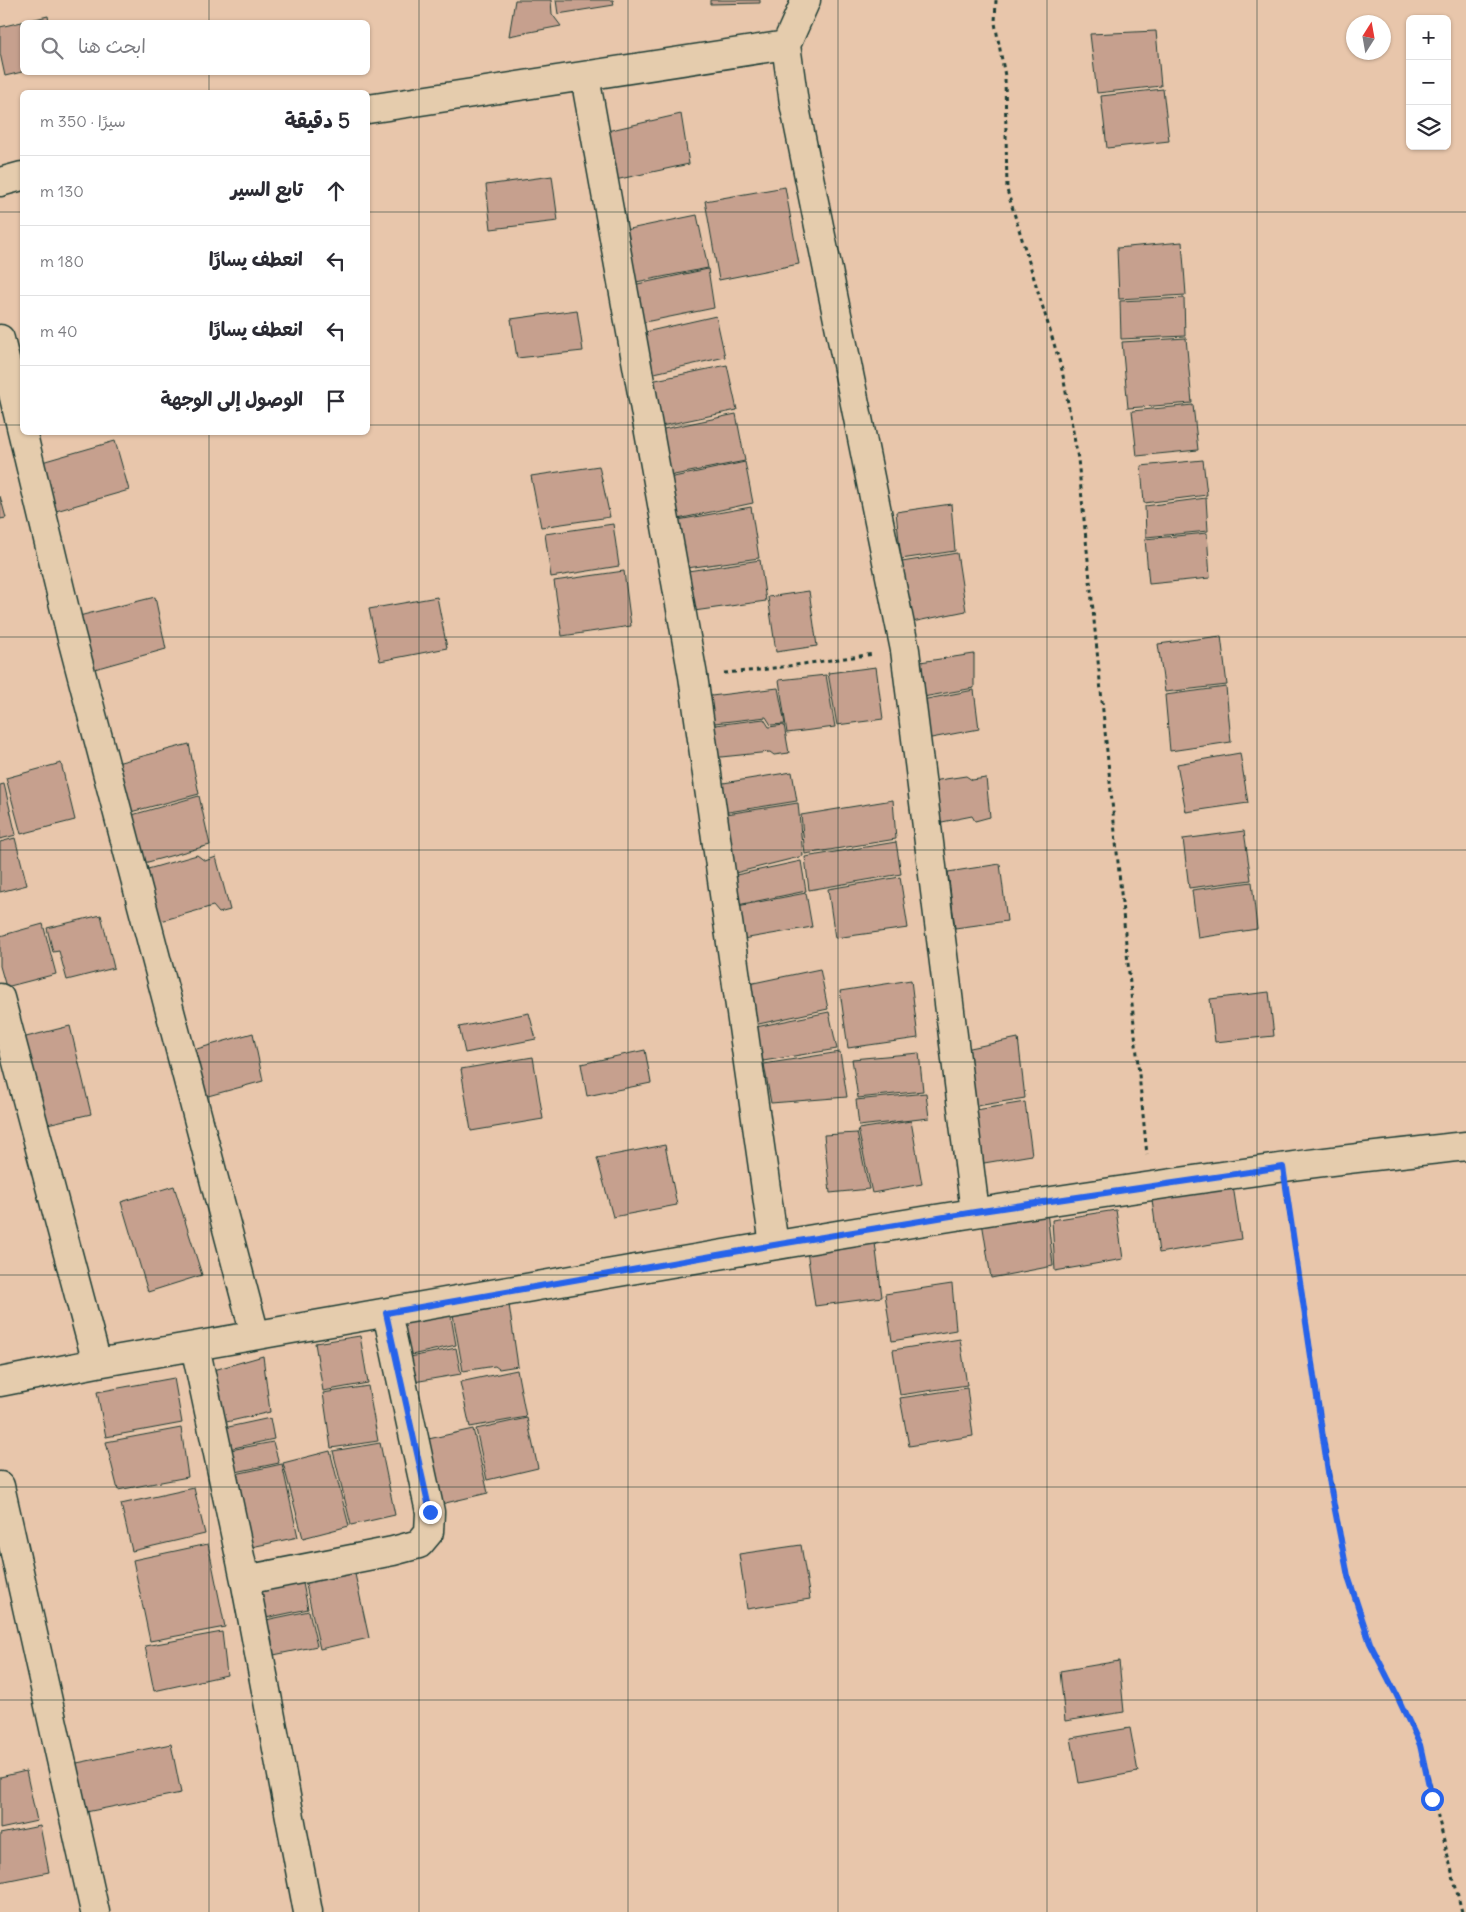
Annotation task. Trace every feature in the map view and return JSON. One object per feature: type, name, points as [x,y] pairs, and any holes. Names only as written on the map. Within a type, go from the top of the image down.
[{"type":"street","points":[[806,0],[786,46],[794,103],[904,650],[975,1212]]},
{"type":"street","points":[[370,109],[786,46]]},
{"type":"street","points":[[585,77],[693,676],[774,1245]]},
{"type":"street","points":[[0,182],[20,177]]},
{"type":"street","points":[[0,339],[20,422]]},
{"type":"street","points":[[23,435],[71,635],[255,1336]]},
{"type":"street","points":[[0,998],[97,1363]]},
{"type":"street","points":[[0,1382],[97,1363],[774,1245],[975,1212],[1283,1167],[1466,1146]]},
{"type":"street","points":[[245,1580],[393,1552],[419,1544],[429,1532],[430,1512],[386,1313]]},
{"type":"street","points":[[195,1346],[245,1580],[308,1912]]},
{"type":"street","points":[[0,1486],[95,1912]]},
{"type":"path","points":[[996,0],[995,23],[1005,76],[1007,190],[1062,370],[1078,459],[1150,1186]]},
{"type":"path","points":[[693,676],[760,670],[904,650]]},
{"type":"path","points":[[1283,1167],[1330,1485],[1348,1576],[1370,1643],[1420,1745],[1462,1912]]},
{"type":"building","points":[[515,0],[551,0],[552,14],[561,26],[509,36]]},
{"type":"building","points":[[556,0],[613,0],[614,5],[558,14]]},
{"type":"building","points":[[710,0],[760,0],[760,3],[710,4]]},
{"type":"building","points":[[48,16],[49,20],[31,20]]},
{"type":"building","points":[[20,22],[20,72],[5,76],[0,53],[0,27]]},
{"type":"building","points":[[1156,31],[1161,86],[1097,93],[1090,34]]},
{"type":"building","points":[[1163,89],[1169,141],[1107,148],[1101,96]]},
{"type":"building","points":[[681,114],[689,164],[615,180],[607,131]]},
{"type":"building","points":[[552,176],[558,221],[491,229],[486,185]]},
{"type":"building","points":[[785,187],[799,264],[719,280],[705,201]]},
{"type":"building","points":[[697,215],[708,268],[631,283],[620,231]]},
{"type":"building","points":[[1182,242],[1186,295],[1119,299],[1117,248]]},
{"type":"building","points":[[708,269],[714,308],[640,323],[633,285]]},
{"type":"building","points":[[1184,298],[1185,336],[1121,339],[1120,301]]},
{"type":"building","points":[[577,310],[583,351],[517,358],[511,319]]},
{"type":"building","points":[[716,316],[725,357],[650,374],[641,333]]},
{"type":"building","points":[[1186,338],[1192,403],[1128,408],[1122,342]]},
{"type":"building","points":[[727,365],[737,410],[661,426],[651,381]]},
{"type":"building","points":[[1193,405],[1198,450],[1137,456],[1132,411]]},
{"type":"building","points":[[736,414],[745,461],[669,476],[659,430]]},
{"type":"building","points":[[115,441],[129,490],[56,511],[42,462]]},
{"type":"building","points":[[1203,460],[1207,495],[1144,503],[1141,466]]},
{"type":"building","points":[[745,462],[753,503],[678,519],[669,478]]},
{"type":"building","points":[[599,466],[610,517],[541,527],[531,476]]},
{"type":"building","points":[[0,496],[6,518],[0,519]]},
{"type":"building","points":[[1206,498],[1208,531],[1146,537],[1145,506]]},
{"type":"building","points":[[951,504],[955,551],[901,559],[896,512]]},
{"type":"building","points":[[751,507],[759,558],[687,568],[678,520]]},
{"type":"building","points":[[613,524],[619,566],[551,577],[545,534]]},
{"type":"building","points":[[1207,533],[1210,578],[1149,584],[1145,539]]},
{"type":"building","points":[[957,553],[966,611],[912,622],[902,562]]},
{"type":"building","points":[[760,560],[766,601],[694,611],[688,571]]},
{"type":"building","points":[[624,571],[631,626],[562,636],[554,581]]},
{"type":"building","points":[[809,591],[817,646],[776,652],[768,597]]},
{"type":"building","points":[[155,597],[166,649],[91,670],[79,616]]},
{"type":"building","points":[[437,597],[447,648],[380,661],[369,609]]},
{"type":"building","points":[[1221,636],[1227,685],[1165,692],[1158,644]]},
{"type":"building","points":[[974,654],[974,688],[923,697],[920,662]]},
{"type":"building","points":[[876,667],[883,719],[837,725],[828,673]]},
{"type":"building","points":[[826,675],[835,727],[787,733],[779,680]]},
{"type":"building","points":[[1226,687],[1231,742],[1170,751],[1165,695]]},
{"type":"building","points":[[778,688],[785,724],[771,725],[766,717],[706,724],[703,697]]},
{"type":"building","points":[[974,690],[979,729],[926,739],[922,700]]},
{"type":"building","points":[[764,719],[769,727],[784,725],[789,753],[774,755],[770,752],[711,758],[707,726]]},
{"type":"building","points":[[189,744],[199,794],[123,814],[113,764]]},
{"type":"building","points":[[1240,753],[1248,803],[1186,812],[1177,764]]},
{"type":"building","points":[[61,763],[75,820],[21,834],[6,778]]},
{"type":"building","points":[[792,772],[797,801],[716,814],[711,785]]},
{"type":"building","points":[[966,776],[972,780],[986,778],[990,817],[975,821],[972,816],[937,823],[932,781]]},
{"type":"building","points":[[4,784],[16,835],[0,839],[0,785]]},
{"type":"building","points":[[199,796],[210,845],[137,865],[125,817]]},
{"type":"building","points":[[893,800],[896,839],[805,854],[801,815]]},
{"type":"building","points":[[798,803],[803,856],[731,874],[720,815]]},
{"type":"building","points":[[1244,831],[1251,880],[1189,888],[1183,839]]},
{"type":"building","points":[[15,838],[27,885],[0,892],[0,842]]},
{"type":"building","points":[[896,842],[901,874],[809,890],[805,857]]},
{"type":"building","points":[[197,855],[205,861],[216,857],[230,910],[219,913],[213,906],[154,923],[141,871]]},
{"type":"building","points":[[801,861],[806,891],[733,906],[727,877]]},
{"type":"building","points":[[1000,864],[1007,921],[955,928],[948,872]]},
{"type":"building","points":[[900,877],[908,928],[835,938],[828,889]]},
{"type":"building","points":[[1252,882],[1257,929],[1198,938],[1192,890]]},
{"type":"building","points":[[806,893],[812,927],[737,940],[732,907]]},
{"type":"building","points":[[101,915],[114,968],[67,980],[59,951],[53,952],[47,928]]},
{"type":"building","points":[[43,924],[56,974],[6,987],[0,966],[0,936]]},
{"type":"building","points":[[820,969],[828,1009],[754,1025],[744,985]]},
{"type":"building","points":[[911,980],[918,1038],[848,1048],[840,991]]},
{"type":"building","points":[[1269,992],[1274,1036],[1215,1042],[1210,999]]},
{"type":"building","points":[[829,1012],[837,1049],[763,1061],[756,1027]]},
{"type":"building","points":[[529,1013],[536,1039],[465,1053],[459,1027]]},
{"type":"building","points":[[70,1026],[91,1114],[43,1125],[22,1038]]},
{"type":"building","points":[[253,1033],[263,1081],[197,1099],[186,1052]]},
{"type":"building","points":[[1018,1038],[1025,1098],[971,1107],[961,1050]]},
{"type":"building","points":[[645,1050],[651,1083],[587,1096],[581,1064]]},
{"type":"building","points":[[840,1052],[847,1097],[771,1103],[764,1064]]},
{"type":"building","points":[[919,1053],[923,1091],[858,1098],[852,1059]]},
{"type":"building","points":[[533,1057],[543,1119],[471,1131],[461,1069]]},
{"type":"building","points":[[926,1093],[929,1118],[859,1126],[856,1100]]},
{"type":"building","points":[[1025,1102],[1032,1155],[978,1164],[970,1111]]},
{"type":"building","points":[[911,1121],[922,1184],[872,1193],[858,1129]]},
{"type":"building","points":[[857,1133],[869,1189],[830,1193],[824,1135]]},
{"type":"building","points":[[665,1145],[677,1205],[613,1217],[597,1158]]},
{"type":"building","points":[[1232,1179],[1241,1239],[1159,1253],[1151,1192]]},
{"type":"building","points":[[174,1186],[202,1275],[148,1292],[121,1202]]},
{"type":"building","points":[[1116,1210],[1123,1259],[1055,1271],[1052,1220]]},
{"type":"building","points":[[1047,1211],[1053,1266],[991,1278],[982,1222]]},
{"type":"building","points":[[874,1235],[882,1297],[815,1306],[806,1244]]},
{"type":"building","points":[[952,1284],[956,1330],[892,1341],[885,1294]]},
{"type":"building","points":[[508,1298],[518,1366],[499,1369],[495,1366],[463,1371],[452,1309]]},
{"type":"building","points":[[450,1311],[456,1345],[407,1356],[403,1322]]},
{"type":"building","points":[[360,1336],[368,1383],[323,1391],[315,1343]]},
{"type":"building","points":[[960,1339],[967,1385],[900,1395],[893,1350]]},
{"type":"building","points":[[456,1348],[461,1374],[408,1383],[405,1358]]},
{"type":"building","points":[[263,1356],[270,1412],[222,1423],[214,1370]]},
{"type":"building","points":[[517,1370],[526,1417],[470,1427],[460,1382]]},
{"type":"building","points":[[174,1378],[182,1423],[106,1437],[97,1392]]},
{"type":"building","points":[[368,1386],[378,1441],[331,1448],[323,1393]]},
{"type":"building","points":[[967,1388],[973,1436],[909,1446],[900,1398]]},
{"type":"building","points":[[270,1418],[274,1439],[229,1449],[224,1428]]},
{"type":"building","points":[[527,1418],[538,1468],[487,1480],[476,1429]]},
{"type":"building","points":[[181,1428],[188,1477],[118,1490],[106,1442]]},
{"type":"building","points":[[473,1429],[488,1493],[437,1505],[424,1440]]},
{"type":"building","points":[[273,1442],[279,1463],[231,1473],[225,1451]]},
{"type":"building","points":[[380,1443],[395,1515],[351,1525],[333,1451]]},
{"type":"building","points":[[330,1451],[349,1526],[303,1538],[283,1463]]},
{"type":"building","points":[[282,1464],[298,1537],[247,1548],[231,1475]]},
{"type":"building","points":[[194,1488],[205,1534],[132,1551],[121,1504]]},
{"type":"building","points":[[208,1544],[225,1627],[150,1641],[133,1560]]},
{"type":"building","points":[[801,1545],[810,1599],[747,1609],[739,1554]]},
{"type":"building","points":[[353,1565],[369,1638],[320,1649],[304,1576]]},
{"type":"building","points":[[301,1573],[308,1609],[261,1619],[254,1583]]},
{"type":"building","points":[[309,1611],[317,1646],[269,1656],[261,1621]]},
{"type":"building","points":[[222,1632],[227,1675],[154,1691],[145,1646]]},
{"type":"building","points":[[1119,1661],[1124,1712],[1065,1721],[1060,1671]]},
{"type":"building","points":[[1130,1728],[1138,1772],[1079,1783],[1071,1738]]},
{"type":"building","points":[[171,1744],[181,1793],[81,1813],[72,1764]]},
{"type":"building","points":[[26,1771],[37,1821],[0,1829],[0,1777]]},
{"type":"building","points":[[40,1826],[49,1872],[0,1882],[0,1834]]},
{"type":"route","points":[[430,1512],[386,1313],[975,1212],[1283,1167],[1330,1485],[1348,1576],[1370,1643],[1420,1745],[1432,1799]]}]
